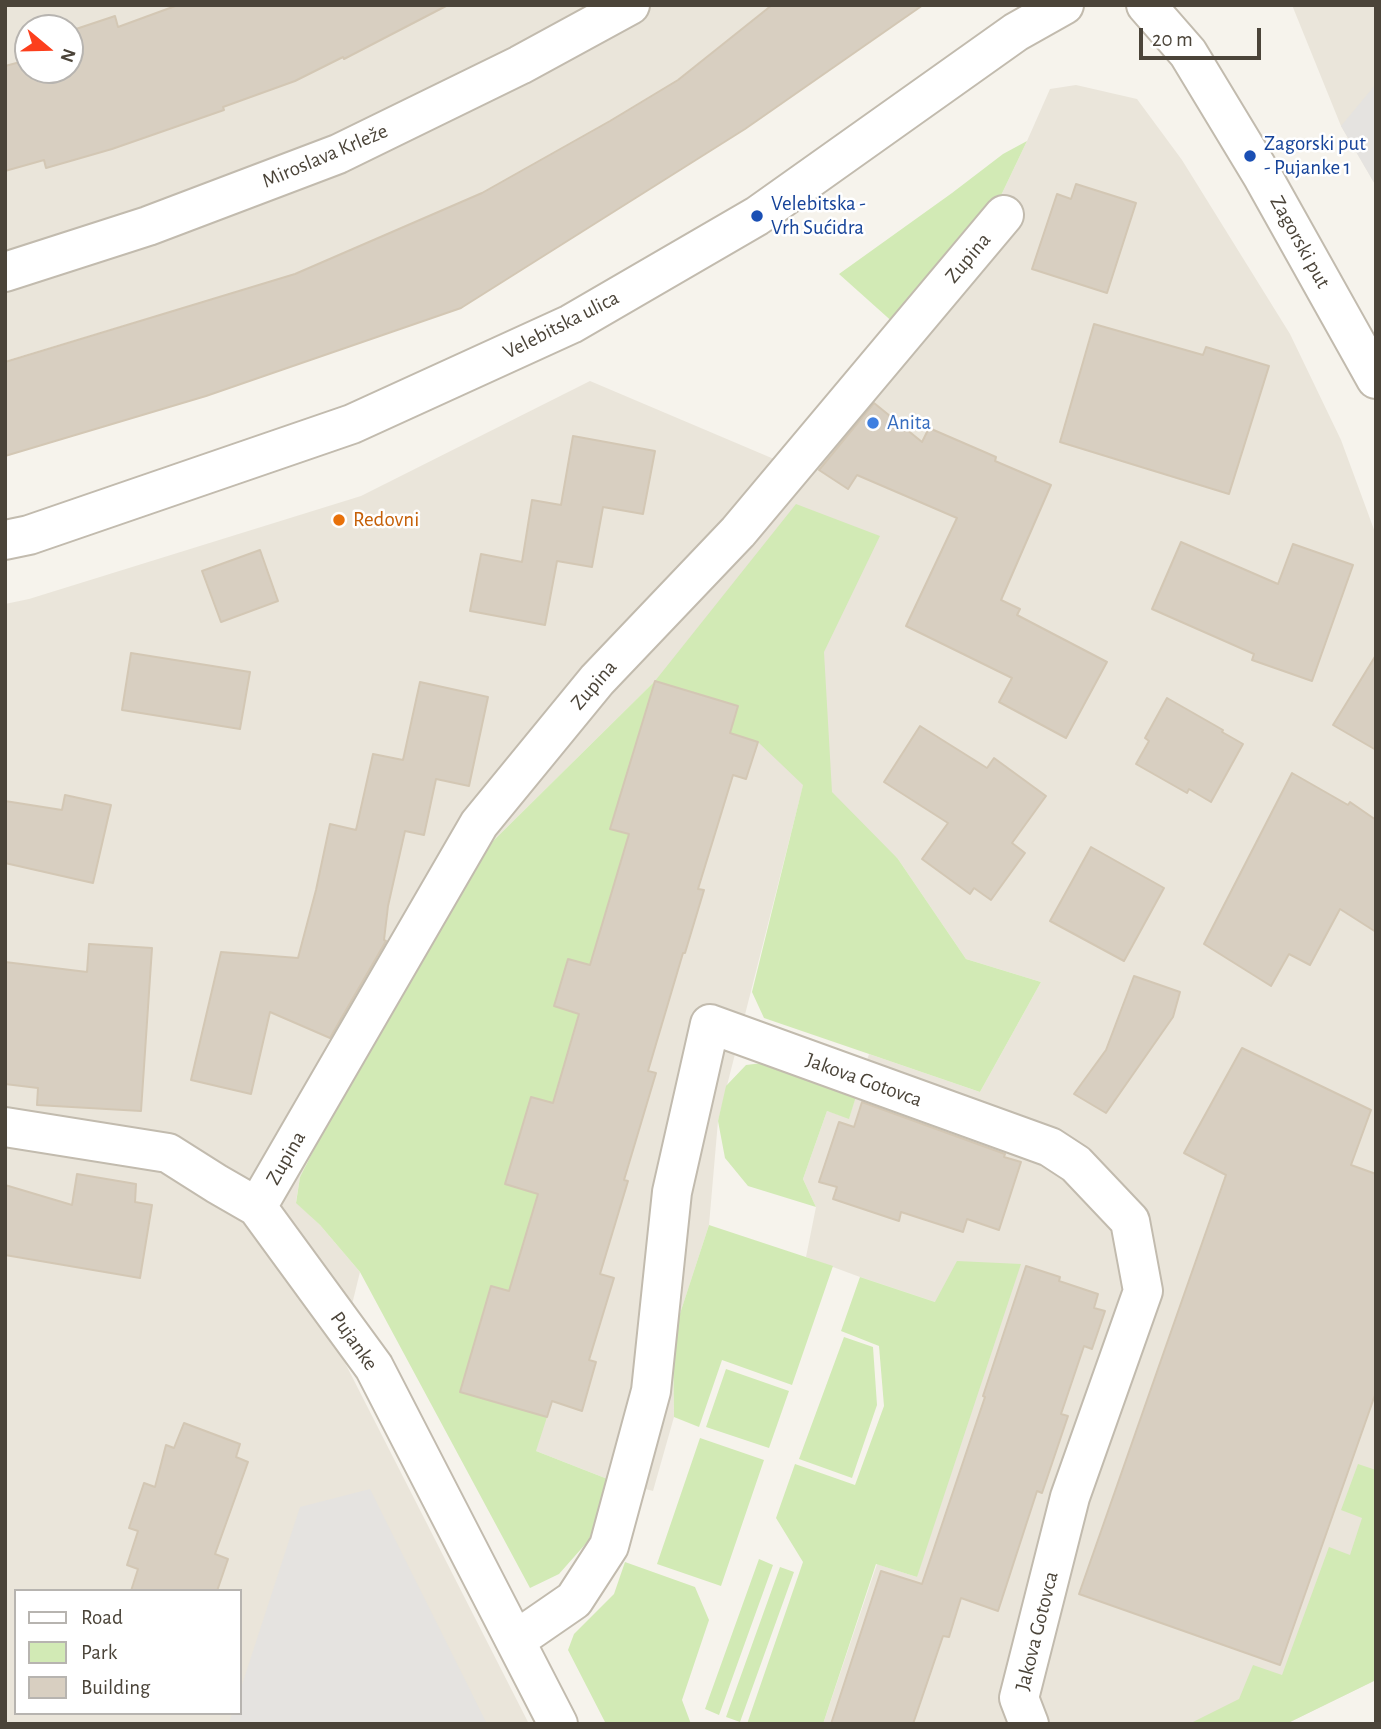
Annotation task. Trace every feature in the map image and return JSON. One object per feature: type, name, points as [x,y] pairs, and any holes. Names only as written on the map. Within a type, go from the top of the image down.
[{"type":"street","name":"Miroslava Krleže","points":[[5,272],[148,226],[338,154],[520,65],[630,5]]},
{"type":"street","name":"Velebitska ulica","points":[[5,540],[29,535],[352,424],[571,324],[757,216],[1016,33],[1064,5]]},
{"type":"street","name":"Zagorski put","points":[[1146,5],[1188,53],[1263,177],[1376,379]]},
{"type":"street","name":"Zupina","points":[[257,1207],[479,824],[597,680],[738,532],[1004,215]]},
{"type":"street","name":"Jakova Gotovca","points":[[516,1640],[574,1601],[609,1546],[651,1391],[672,1192],[710,1024],[1050,1147],[1076,1164],[1130,1221],[1143,1291],[1070,1497],[1019,1698],[1029,1724]]},
{"type":"street","name":"Pujanke","points":[[5,1127],[168,1153],[257,1207],[374,1367],[558,1724]]},
{"type":"shaded area","points":[[5,5],[772,5],[678,80],[610,121],[482,193],[295,274],[5,361]]},
{"type":"shaded area","points":[[1292,5],[1376,5],[1376,186],[1341,126]]},
{"type":"shaded area","points":[[1376,84],[1376,186],[1341,126]]},
{"type":"shaded area","points":[[1076,85],[1137,99],[1182,160],[1290,334],[1341,440],[1376,535],[1376,1680],[1286,1724],[823,1724],[877,1564],[917,1577],[935,1302],[806,1257],[816,1207],[803,1179],[827,1111],[849,1118],[869,1054],[980,1092],[1041,982],[966,959],[898,859],[803,786],[718,1121],[709,1225],[673,1335],[674,1417],[653,1491],[610,1480],[536,1451],[460,1392],[491,1286],[509,1291],[537,1194],[505,1184],[531,1097],[579,1014],[554,1006],[568,959],[590,965],[628,834],[610,829],[654,682],[493,841],[380,1019],[300,1177],[296,1202],[320,1225],[360,1272],[340,1353],[529,1724],[5,1724],[5,604],[29,599],[361,496],[590,381],[781,462],[995,208],[1050,89]]},
{"type":"shaded area","points":[[370,1489],[487,1724],[229,1724],[231,1715],[242,1715],[242,1685],[300,1507]]},
{"type":"green space","points":[[1027,141],[995,208],[896,325],[839,274],[1003,154]]},
{"type":"green space","points":[[796,504],[880,536],[824,652],[832,792],[898,859],[966,959],[1041,982],[980,1092],[764,1018],[752,992],[803,785],[758,742],[730,733],[737,706],[655,681]]},
{"type":"green space","points":[[655,681],[610,828],[629,834],[590,965],[554,1006],[579,1014],[553,1103],[531,1097],[505,1184],[538,1194],[510,1291],[491,1286],[460,1391],[547,1417],[536,1451],[610,1480],[589,1540],[559,1574],[530,1588],[360,1272],[320,1225],[296,1203],[300,1177],[380,1019],[493,841]]},
{"type":"green space","points":[[779,1061],[859,1087],[849,1119],[827,1111],[803,1179],[816,1207],[748,1186],[725,1158],[718,1121],[726,1086],[746,1065]]},
{"type":"green space","points":[[709,1225],[833,1266],[792,1385],[722,1360],[699,1427],[674,1417],[673,1335]]},
{"type":"green space","points":[[957,1261],[1021,1264],[917,1577],[876,1564],[823,1724],[747,1724],[803,1562],[776,1518],[795,1464],[855,1485],[884,1406],[879,1346],[841,1331],[860,1277],[935,1302]]},
{"type":"green space","points":[[844,1337],[873,1347],[877,1405],[852,1478],[799,1459]]},
{"type":"green space","points":[[726,1369],[789,1391],[769,1448],[706,1427]]},
{"type":"green space","points":[[700,1438],[764,1460],[721,1586],[657,1564]]},
{"type":"green space","points":[[1358,1464],[1376,1470],[1376,1680],[1286,1724],[1189,1724],[1239,1699],[1253,1665],[1282,1675],[1329,1547],[1350,1555],[1362,1518],[1341,1510]]},
{"type":"green space","points":[[759,1559],[773,1565],[719,1715],[705,1709]]},
{"type":"green space","points":[[625,1562],[695,1587],[709,1620],[682,1700],[691,1724],[606,1724],[568,1650],[574,1634],[614,1594]]},
{"type":"green space","points":[[780,1567],[794,1572],[740,1722],[726,1717]]},
{"type":"building","points":[[178,5],[448,5],[344,59],[343,57],[295,81],[223,107],[224,110],[112,149],[46,168],[44,160],[5,171],[5,66],[14,64],[14,84],[84,84],[84,26],[115,16],[118,27]]},
{"type":"building","points":[[772,5],[923,5],[745,129],[461,308],[206,396],[5,456],[5,362],[295,274],[482,193],[678,80]]},
{"type":"building","points":[[1076,184],[1136,203],[1107,293],[1032,269],[1057,194],[1071,199]]},
{"type":"building","points":[[1094,324],[1203,355],[1206,347],[1269,366],[1229,494],[1060,442]]},
{"type":"building","points":[[874,403],[922,442],[929,428],[1051,485],[1001,600],[1020,609],[1017,615],[1107,662],[1066,738],[999,702],[1012,678],[906,626],[957,518],[857,475],[848,489],[819,470]]},
{"type":"building","points":[[573,436],[655,451],[643,514],[603,507],[592,567],[557,561],[545,625],[470,611],[481,554],[522,562],[532,500],[561,505]]},
{"type":"building","points":[[1181,542],[1278,584],[1293,544],[1353,565],[1312,681],[1252,660],[1254,654],[1152,609]]},
{"type":"building","points":[[260,550],[278,601],[221,622],[202,571]]},
{"type":"building","points":[[131,653],[250,672],[240,729],[122,710]]},
{"type":"building","points":[[1376,655],[1376,750],[1333,725]]},
{"type":"building","points":[[655,681],[738,706],[730,733],[758,742],[746,779],[733,775],[698,889],[704,890],[648,1071],[656,1073],[624,1180],[628,1181],[600,1274],[614,1278],[589,1360],[596,1362],[582,1411],[552,1401],[547,1417],[460,1392],[491,1286],[509,1291],[538,1194],[505,1184],[531,1097],[553,1103],[579,1014],[554,1006],[568,959],[590,965],[629,834],[610,829]]},
{"type":"building","points":[[420,682],[488,697],[469,786],[436,779],[424,835],[405,831],[388,906],[386,941],[330,1038],[270,1012],[251,1094],[191,1080],[221,952],[298,958],[330,824],[356,830],[373,754],[403,760]]},
{"type":"building","points":[[1167,698],[1243,744],[1211,802],[1189,789],[1187,793],[1136,764],[1149,741],[1145,738]]},
{"type":"building","points":[[920,726],[987,768],[994,758],[1046,796],[1012,843],[1025,853],[991,900],[974,888],[970,894],[922,859],[948,823],[884,782]]},
{"type":"building","points":[[1292,773],[1348,805],[1350,802],[1376,820],[1376,932],[1340,909],[1310,965],[1289,954],[1271,986],[1204,944]]},
{"type":"building","points":[[65,795],[111,805],[93,883],[5,863],[5,801],[62,810]]},
{"type":"building","points":[[1091,847],[1164,888],[1124,961],[1050,921]]},
{"type":"building","points":[[89,944],[152,948],[141,1111],[37,1105],[38,1088],[5,1084],[5,962],[87,972]]},
{"type":"building","points":[[1134,976],[1180,992],[1173,1017],[1106,1113],[1074,1094],[1106,1050]]},
{"type":"building","points":[[1242,1048],[1371,1110],[1351,1165],[1376,1174],[1376,1392],[1280,1665],[1079,1594],[1226,1175],[1184,1153]]},
{"type":"building","points":[[862,1102],[1021,1162],[999,1230],[967,1219],[963,1232],[901,1212],[899,1221],[833,1199],[837,1187],[819,1182],[839,1122],[854,1127]]},
{"type":"building","points":[[77,1174],[136,1184],[135,1202],[152,1205],[140,1278],[5,1255],[5,1185],[72,1205]]},
{"type":"building","points":[[1026,1266],[1098,1294],[1094,1308],[1105,1311],[1092,1349],[1084,1346],[1061,1414],[1068,1416],[1042,1493],[1037,1491],[998,1611],[961,1598],[949,1637],[943,1636],[913,1724],[831,1724],[881,1571],[922,1584]]},
{"type":"building","points":[[184,1423],[240,1444],[236,1457],[248,1462],[215,1554],[228,1559],[218,1589],[132,1589],[138,1569],[127,1565],[138,1531],[129,1528],[144,1483],[155,1487],[166,1445],[174,1448]]},
{"type":"place","name":"Zagorski put - Pujanke 1","points":[[1250,156]]},
{"type":"place","name":"Velebitska - Vrh Sućidra","points":[[757,216]]},
{"type":"place","name":"Anita","points":[[873,423]]},
{"type":"place","name":"Redovni","points":[[339,520]]}]
